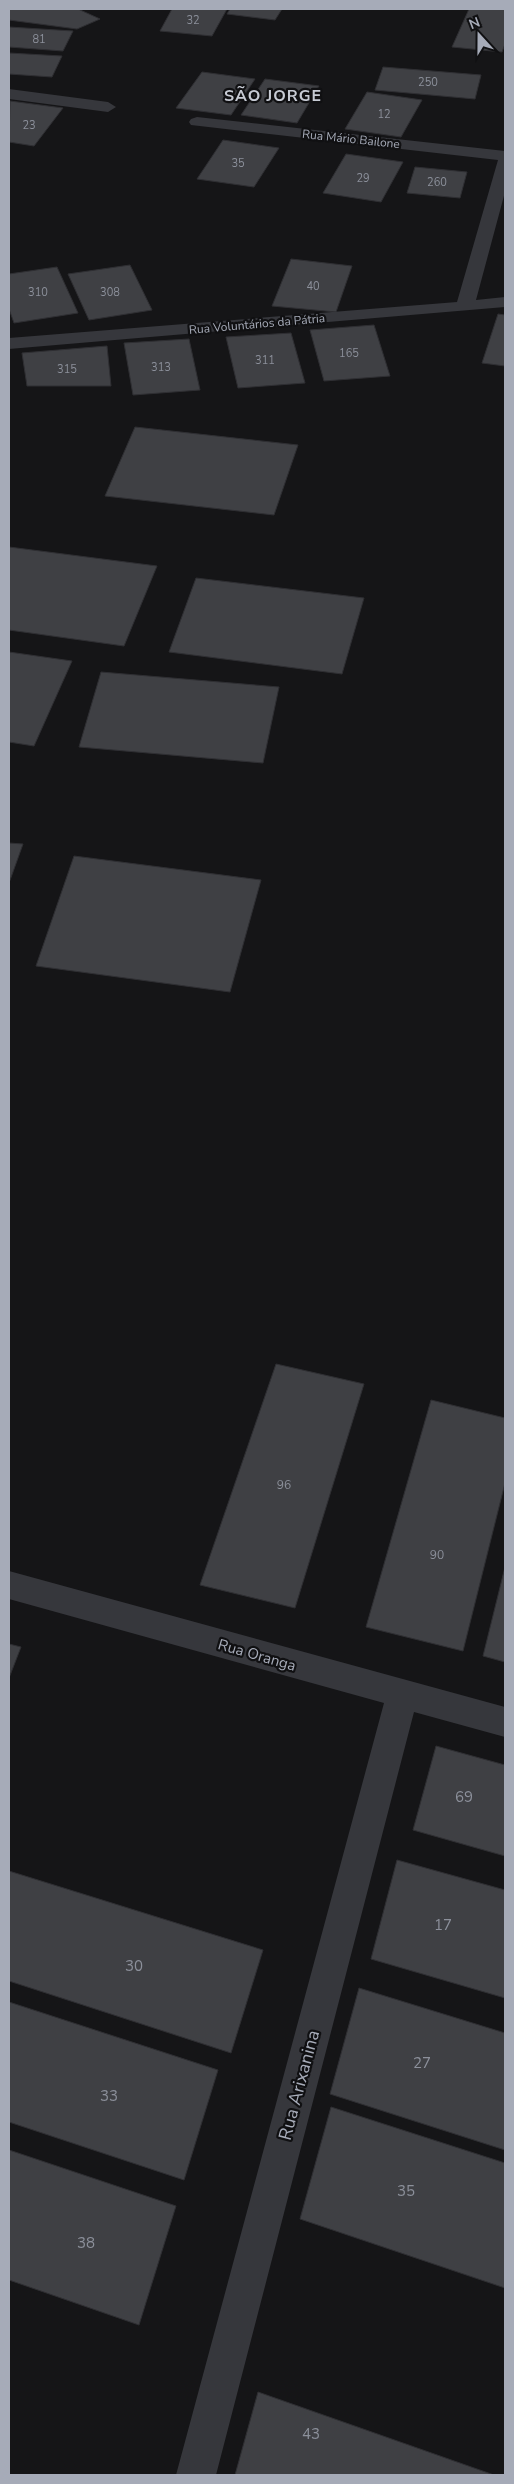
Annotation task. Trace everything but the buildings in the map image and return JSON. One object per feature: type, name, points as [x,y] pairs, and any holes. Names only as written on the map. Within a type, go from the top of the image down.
[{"type":"street","points":[[9,94],[108,107]]},
{"type":"street","name":"Rua Mário Bailone","points":[[197,122],[505,156]]},
{"type":"street","points":[[465,307],[505,162]]},
{"type":"street","name":"Rua Voluntários da Pátria","points":[[9,344],[465,307],[505,302]]},
{"type":"street","name":"Rua Oranga","points":[[9,1585],[505,1722]]},
{"type":"street","name":"Rua Arixanina","points":[[196,2475],[402,1695]]},
{"type":"district","name":"SÃO JORGE","points":[[273,96]]}]
